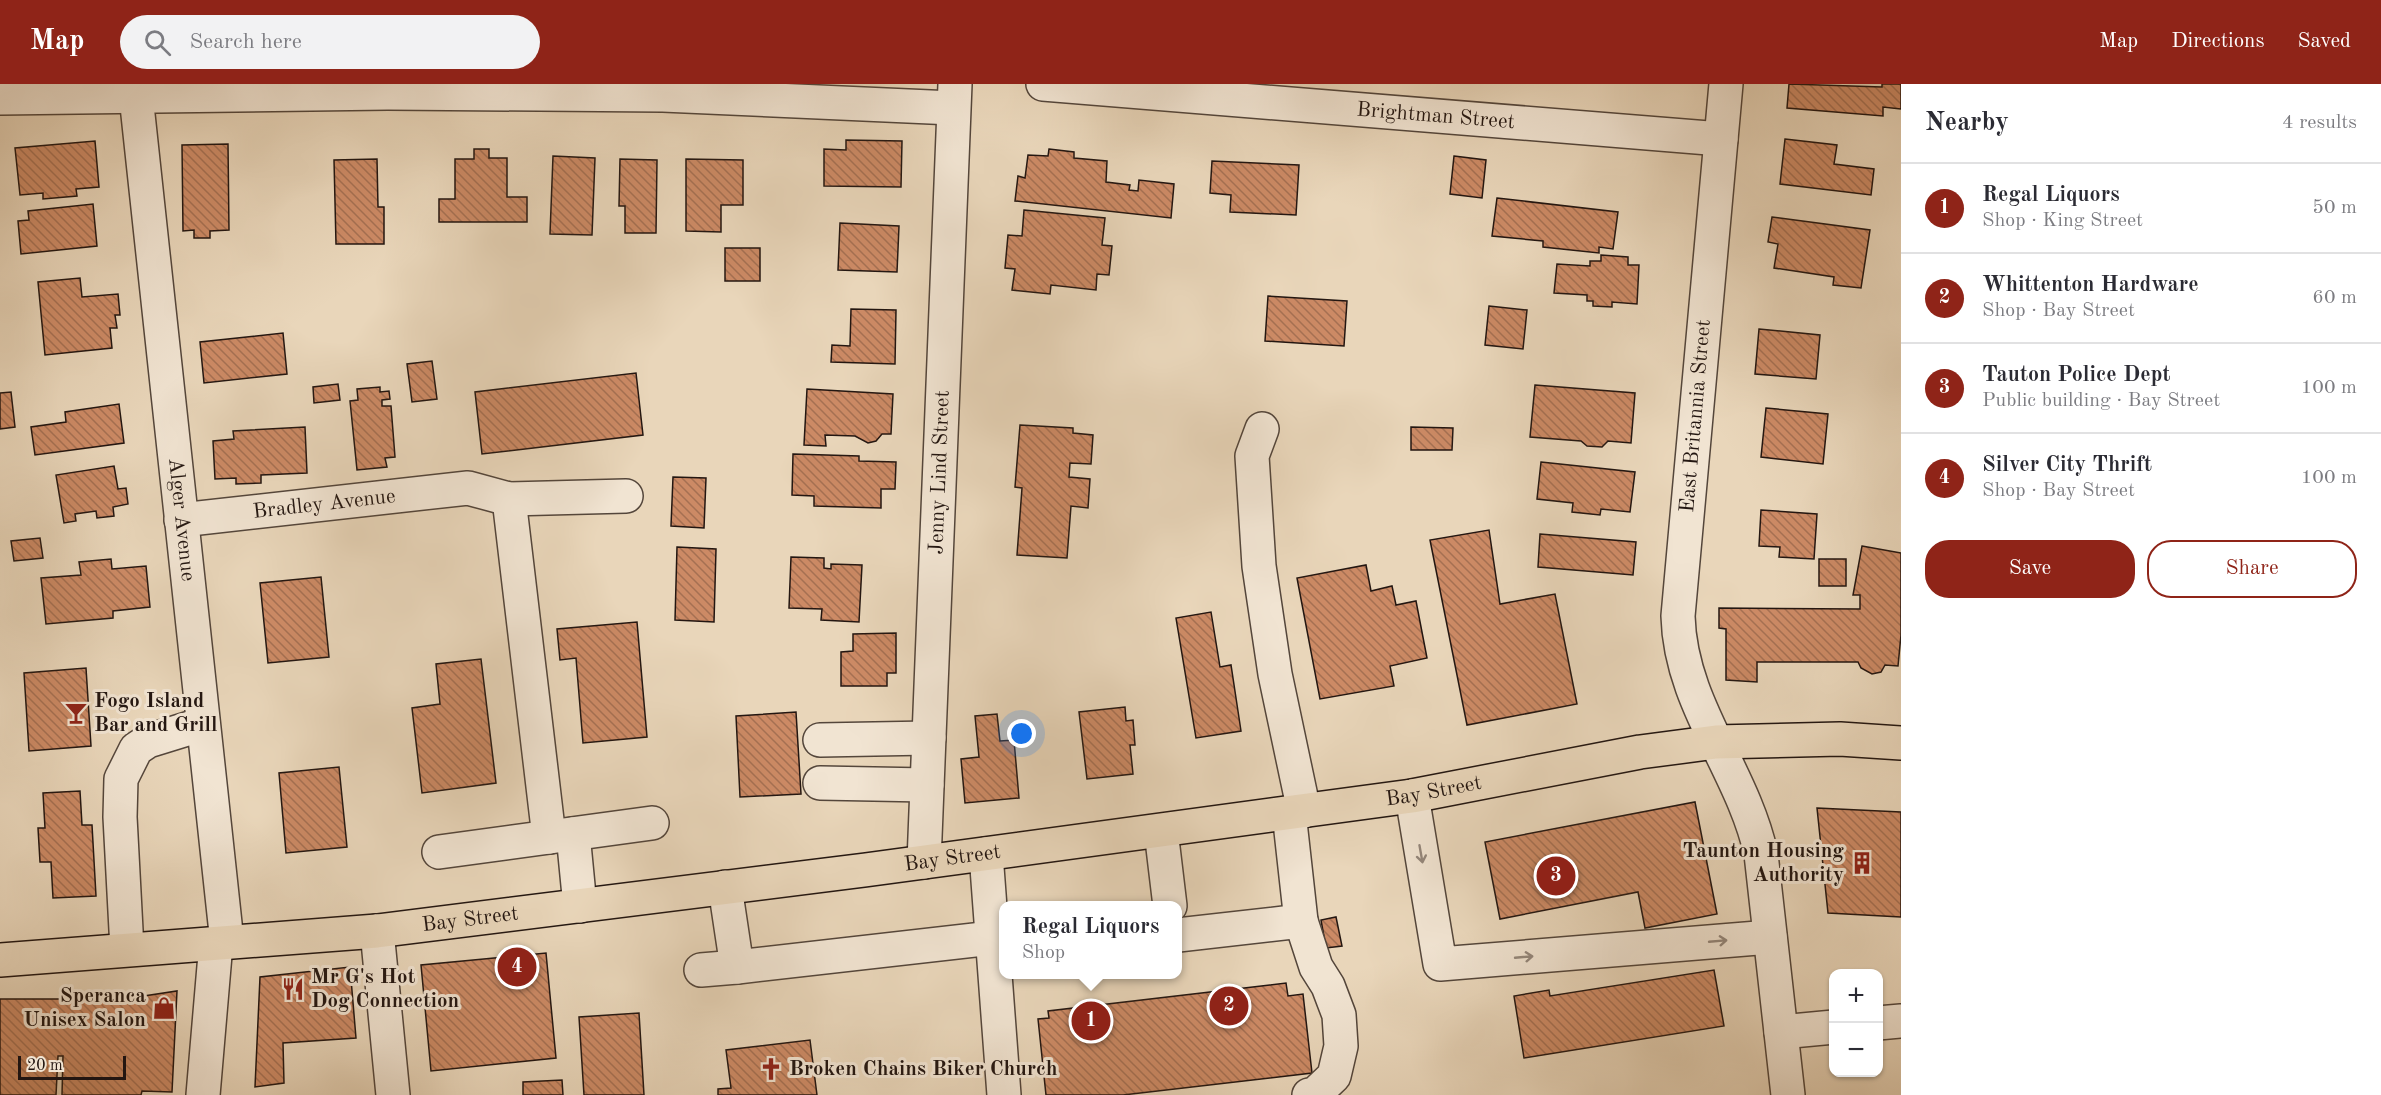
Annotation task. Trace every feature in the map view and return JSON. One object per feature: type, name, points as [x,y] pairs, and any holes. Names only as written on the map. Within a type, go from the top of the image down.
[{"type":"main road","name":"Bay Street","points":[[0,960],[377,931],[580,906],[1412,796],[1640,752],[1716,741],[1840,739],[1901,743]]},
{"type":"street","name":"Brightman Street","points":[[1043,84],[1227,92],[1721,139]]},
{"type":"street","name":"East Britannia Street","points":[[1726,84],[1678,616],[1679,645],[1692,692],[1756,833],[1788,1095]]},
{"type":"street","points":[[0,98],[388,93],[954,96]]},
{"type":"street","name":"Alger Avenue","points":[[136,96],[203,724],[221,942],[203,1095]]},
{"type":"street","name":"Jenny Lind Street","points":[[924,862],[954,96]]},
{"type":"street","points":[[1262,429],[1252,456],[1259,566],[1296,812],[1301,921],[1312,957],[1328,986],[1339,1015],[1341,1046],[1334,1076],[1315,1094],[1309,1095]]},
{"type":"street","name":"Bradley Avenue","points":[[181,520],[468,488],[509,499]]},
{"type":"street","points":[[580,906],[561,836],[509,499],[627,496]]},
{"type":"street","points":[[128,950],[120,818],[121,779],[136,749],[148,741],[203,724]]},
{"type":"street","points":[[820,740],[929,738]]},
{"type":"street","points":[[820,783],[927,785]]},
{"type":"street","points":[[1412,796],[1440,964],[1770,937]]},
{"type":"street","points":[[439,852],[652,823]]},
{"type":"street","points":[[1161,831],[1169,901]]},
{"type":"street","points":[[986,854],[996,949],[1004,1095]]},
{"type":"street","points":[[725,887],[736,967]]},
{"type":"street","points":[[1182,935],[1301,921]]},
{"type":"street","points":[[377,931],[393,1095]]},
{"type":"street","points":[[701,970],[996,949]]},
{"type":"street","points":[[1883,1023],[1901,1021]]},
{"type":"street","points":[[1781,1032],[1829,1027]]},
{"type":"building","points":[[1789,84],[1882,87],[1882,84],[1901,84],[1901,109],[1883,107],[1883,116],[1787,108]]},
{"type":"building","points":[[1785,139],[1837,145],[1834,164],[1874,169],[1871,195],[1780,184]]},
{"type":"building","points":[[846,140],[902,141],[901,187],[824,186],[824,149],[846,150]]},
{"type":"building","points":[[95,141],[99,187],[76,189],[77,196],[43,199],[43,193],[20,195],[15,148]]},
{"type":"building","points":[[228,144],[229,230],[210,231],[210,238],[194,238],[194,230],[183,231],[182,145]]},
{"type":"building","points":[[474,149],[489,149],[489,158],[507,158],[507,197],[527,197],[527,222],[439,222],[439,199],[455,199],[455,159],[474,159]]},
{"type":"building","points":[[1049,149],[1074,152],[1074,158],[1107,161],[1106,182],[1130,185],[1129,190],[1138,191],[1139,180],[1174,184],[1171,218],[1015,201],[1018,176],[1025,178],[1028,155],[1048,156]]},
{"type":"building","points":[[553,156],[595,158],[592,235],[550,234]]},
{"type":"building","points":[[1454,156],[1486,160],[1482,198],[1450,194]]},
{"type":"building","points":[[377,159],[378,207],[384,207],[384,244],[336,244],[334,160]]},
{"type":"building","points":[[620,159],[657,160],[656,233],[625,233],[625,206],[619,206]]},
{"type":"building","points":[[686,159],[743,160],[743,205],[721,205],[721,232],[686,231]]},
{"type":"building","points":[[1212,161],[1299,165],[1296,215],[1230,212],[1231,195],[1210,193]]},
{"type":"building","points":[[1497,198],[1618,212],[1613,249],[1599,247],[1599,253],[1543,247],[1543,241],[1492,236]]},
{"type":"building","points":[[93,204],[97,246],[21,254],[18,221],[29,220],[28,211]]},
{"type":"building","points":[[1024,210],[1105,218],[1102,245],[1112,246],[1109,275],[1097,274],[1096,290],[1051,285],[1050,294],[1012,290],[1015,269],[1005,268],[1008,235],[1022,236]]},
{"type":"building","points":[[1772,217],[1870,230],[1861,288],[1833,285],[1834,277],[1774,268],[1778,244],[1768,242]]},
{"type":"building","points":[[840,223],[899,226],[897,272],[838,270]]},
{"type":"building","points":[[725,248],[760,248],[760,281],[725,281]]},
{"type":"building","points":[[1601,255],[1628,257],[1628,265],[1639,265],[1637,304],[1612,302],[1612,307],[1593,306],[1593,301],[1587,301],[1587,295],[1554,293],[1557,264],[1590,266],[1590,261],[1601,261]]},
{"type":"building","points":[[80,278],[82,297],[118,294],[120,315],[115,315],[117,328],[110,328],[112,348],[45,355],[38,282]]},
{"type":"building","points":[[1268,296],[1347,301],[1344,346],[1265,341]]},
{"type":"building","points":[[1489,306],[1527,310],[1523,349],[1485,345]]},
{"type":"building","points":[[851,309],[896,310],[895,364],[831,362],[832,345],[850,346]]},
{"type":"building","points":[[1759,329],[1820,335],[1816,379],[1755,374]]},
{"type":"building","points":[[283,333],[287,374],[204,383],[200,342]]},
{"type":"building","points":[[432,361],[437,399],[412,402],[407,364]]},
{"type":"building","points":[[636,373],[643,435],[482,454],[475,392]]},
{"type":"building","points":[[338,384],[340,400],[314,403],[313,387]]},
{"type":"building","points":[[1535,385],[1635,393],[1631,443],[1608,441],[1602,447],[1587,446],[1581,441],[1530,437]]},
{"type":"building","points":[[380,387],[380,392],[389,391],[390,399],[382,400],[382,406],[391,406],[395,457],[385,458],[387,467],[357,470],[350,401],[358,400],[357,389]]},
{"type":"building","points":[[807,389],[893,394],[891,434],[882,434],[876,441],[868,443],[855,436],[825,435],[826,446],[804,445]]},
{"type":"building","points":[[11,392],[15,427],[0,429],[0,393]]},
{"type":"building","points":[[119,404],[124,443],[35,455],[31,427],[66,422],[65,412]]},
{"type":"building","points":[[1766,408],[1828,414],[1823,464],[1761,457]]},
{"type":"building","points":[[1020,425],[1073,428],[1073,433],[1093,435],[1091,464],[1070,463],[1069,477],[1090,479],[1088,508],[1071,506],[1067,558],[1017,555],[1022,488],[1015,487]]},
{"type":"building","points":[[305,427],[307,473],[261,475],[261,483],[236,484],[236,478],[215,479],[213,441],[234,439],[233,431]]},
{"type":"building","points":[[1411,427],[1453,428],[1452,450],[1411,450]]},
{"type":"building","points":[[793,454],[859,456],[859,461],[896,462],[895,489],[881,489],[881,508],[814,506],[814,496],[792,495]]},
{"type":"building","points":[[1541,462],[1635,472],[1630,512],[1601,509],[1600,515],[1572,512],[1573,503],[1537,499]]},
{"type":"building","points":[[114,466],[118,489],[126,488],[128,504],[113,507],[114,516],[97,518],[96,511],[75,514],[76,521],[64,523],[56,475]]},
{"type":"building","points":[[673,477],[706,478],[704,528],[671,526]]},
{"type":"building","points":[[1761,510],[1817,514],[1814,559],[1779,557],[1780,547],[1759,546]]},
{"type":"building","points":[[1489,530],[1500,604],[1555,594],[1577,704],[1467,725],[1430,540]]},
{"type":"building","points":[[1540,534],[1636,542],[1633,575],[1538,567]]},
{"type":"building","points":[[40,538],[43,558],[14,561],[11,541]]},
{"type":"building","points":[[1862,546],[1901,553],[1901,635],[1898,666],[1885,665],[1881,672],[1872,674],[1861,668],[1858,662],[1757,662],[1757,682],[1726,680],[1726,629],[1719,628],[1719,608],[1860,609],[1860,595],[1853,595]]},
{"type":"building","points":[[677,547],[716,549],[714,622],[675,620]]},
{"type":"building","points":[[791,557],[824,558],[824,568],[831,569],[831,564],[862,565],[859,622],[821,620],[822,609],[789,608]]},
{"type":"building","points":[[111,559],[112,569],[146,566],[150,607],[113,611],[113,618],[46,624],[41,578],[81,575],[79,562]]},
{"type":"building","points":[[1819,559],[1846,559],[1846,586],[1819,586]]},
{"type":"building","points":[[1366,565],[1371,591],[1392,586],[1396,605],[1416,601],[1427,658],[1390,666],[1394,686],[1320,699],[1297,578]]},
{"type":"building","points":[[321,577],[329,657],[268,663],[260,583]]},
{"type":"building","points":[[1211,612],[1220,667],[1231,665],[1241,731],[1196,738],[1176,618]]},
{"type":"building","points":[[637,622],[647,737],[583,743],[576,658],[560,660],[557,629]]},
{"type":"building","points":[[896,633],[896,673],[887,673],[887,686],[841,686],[841,652],[853,651],[853,634]]},
{"type":"building","points":[[481,659],[496,783],[422,793],[412,708],[440,704],[436,664]]},
{"type":"building","points":[[86,668],[91,746],[29,751],[24,673]]},
{"type":"building","points":[[1125,707],[1126,721],[1133,720],[1135,745],[1130,745],[1133,774],[1087,779],[1079,712]]},
{"type":"building","points":[[796,712],[801,794],[740,797],[736,716]]},
{"type":"building","points":[[997,714],[1000,741],[1014,740],[1019,798],[965,803],[961,759],[979,757],[975,716]]},
{"type":"building","points":[[339,767],[347,847],[286,853],[279,773]]},
{"type":"building","points":[[80,791],[82,825],[92,825],[96,896],[53,898],[51,862],[40,862],[38,828],[45,828],[43,793]]},
{"type":"building","points":[[1695,802],[1717,914],[1645,928],[1638,892],[1500,919],[1485,842]]},
{"type":"building","name":"Taunton Housing Authority","points":[[1817,808],[1901,812],[1901,917],[1828,913]]},
{"type":"building","points":[[1336,917],[1342,946],[1326,948],[1321,920]]},
{"type":"building","points":[[546,953],[556,1058],[431,1071],[421,965]]},
{"type":"building","points":[[350,967],[356,1038],[283,1043],[284,1083],[255,1087],[260,977]]},
{"type":"building","points":[[1714,970],[1724,1026],[1524,1058],[1514,996],[1549,990],[1550,996]]},
{"type":"building","points":[[1286,983],[1288,996],[1303,994],[1312,1073],[1123,1095],[1046,1095],[1038,1019],[1049,1018],[1048,1011]]},
{"type":"building","points":[[177,991],[172,1092],[142,1091],[141,1095],[62,1095],[63,1056],[58,1056],[56,1095],[0,1095],[0,999],[124,999]]},
{"type":"building","points":[[639,1013],[644,1095],[584,1095],[579,1017]]},
{"type":"building","name":"Broken Chains Biker Church","points":[[810,1040],[817,1095],[718,1095],[718,1089],[731,1088],[726,1050]]},
{"type":"building","points":[[562,1080],[563,1095],[523,1095],[523,1082]]},
{"type":"place","name":"Fogo Island Bar and Grill","points":[[76,713]]},
{"type":"place","name":"Taunton Housing Authority","points":[[1862,863]]},
{"type":"place","name":"Tauton Police Dept","points":[[1556,876]]},
{"type":"place","name":"Silver City Thrift","points":[[517,967]]},
{"type":"place","name":"Mr G's Hot Dog Connection","points":[[293,989]]},
{"type":"place","name":"Whittenton Hardware","points":[[1229,1006]]},
{"type":"place","name":"Speranca Unisex Salon","points":[[164,1008]]},
{"type":"place","name":"Regal Liquors","points":[[1091,1021]]},
{"type":"place","name":"Broken Chains Biker Church","points":[[771,1069]]}]
